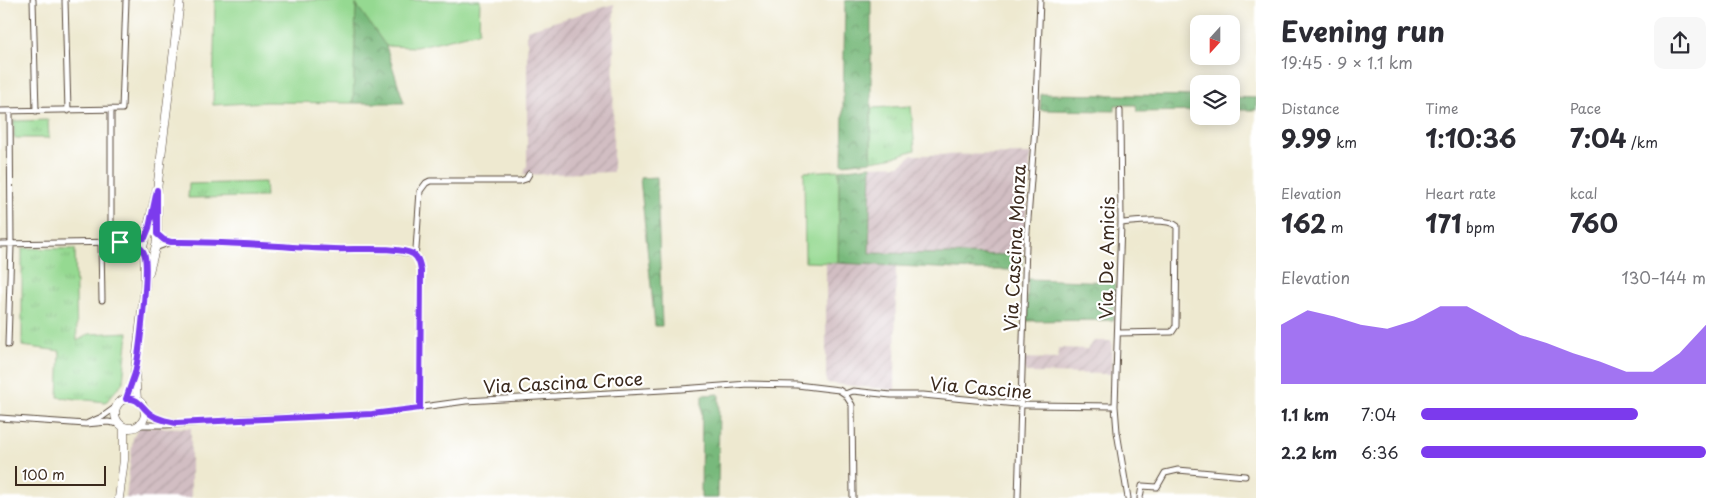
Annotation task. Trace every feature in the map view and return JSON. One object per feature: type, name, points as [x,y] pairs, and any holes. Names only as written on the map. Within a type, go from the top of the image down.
[{"type":"street","points":[[33,0],[36,111]]},
{"type":"street","points":[[64,0],[68,111]]},
{"type":"street","points":[[0,111],[122,109],[126,0]]},
{"type":"street","name":"Via Cascina Monza","points":[[1018,498],[1026,245],[1035,127],[1040,0]]},
{"type":"street","points":[[119,498],[124,460],[130,437],[144,417],[144,408],[137,400],[135,371],[145,285],[145,238],[157,190],[179,3]]},
{"type":"street","points":[[111,109],[111,242]]},
{"type":"street","name":"Via De Amicis","points":[[1120,111],[1121,222],[1115,406],[1117,432],[1128,498]]},
{"type":"street","points":[[8,345],[11,245],[10,112]]},
{"type":"street","points":[[414,255],[420,191],[426,183],[430,181],[520,181],[526,179],[529,174]]},
{"type":"street","points":[[145,285],[157,234],[157,190]]},
{"type":"street","points":[[1118,333],[1172,332],[1176,326],[1176,226],[1166,222],[1121,222]]},
{"type":"street","points":[[157,234],[164,240],[171,242],[334,250],[391,250],[414,255],[419,261],[421,271],[420,408]]},
{"type":"street","points":[[0,244],[120,242],[145,238]]},
{"type":"street","points":[[101,242],[102,300]]},
{"type":"street","points":[[120,242],[136,246],[144,251]]},
{"type":"street","points":[[155,248],[171,242]]},
{"type":"street","points":[[126,399],[135,371]]},
{"type":"street","name":"Via Cascina Croce","points":[[137,426],[372,414],[499,398],[748,384],[820,388],[839,390],[845,394]]},
{"type":"street","name":"Via Cascine","points":[[845,394],[853,391],[891,395],[922,395],[1037,406],[1115,406]]},
{"type":"street","points":[[845,394],[852,405],[853,498]]},
{"type":"street","points":[[86,424],[102,417],[126,399],[137,400]]},
{"type":"street","points":[[116,408],[115,416],[121,426],[124,460]]},
{"type":"street","name":"Via Cascina Croce","points":[[144,408],[151,415],[159,419],[176,423]]},
{"type":"street","points":[[0,418],[86,424],[108,422],[121,426],[137,426]]},
{"type":"street","points":[[1140,498],[1142,486],[1157,487],[1165,473],[1178,470],[1245,476]]},
{"type":"shaded area","points":[[614,4],[613,172],[523,175],[527,166],[527,30]]},
{"type":"shaded area","points":[[1031,154],[1023,255],[869,253],[871,166],[900,165],[912,155]]},
{"type":"shaded area","points":[[826,262],[896,265],[895,390],[826,383]]},
{"type":"shaded area","points":[[1094,341],[1112,341],[1111,374],[1025,373],[1025,369],[1019,369],[1019,358],[1058,359],[1058,348],[1087,349]]},
{"type":"shaded area","points":[[143,427],[191,428],[191,498],[126,498],[133,438],[138,429]]},
{"type":"green space","points":[[215,0],[480,0],[479,32],[416,47],[386,46],[356,4],[353,103],[266,102],[213,105]]},
{"type":"green space","points":[[871,0],[871,161],[842,164],[845,1]]},
{"type":"green space","points":[[356,3],[386,46],[404,103],[353,103]]},
{"type":"green space","points":[[1041,94],[1190,96],[1190,111],[1137,112],[1136,105],[1115,105],[1115,111],[1040,110]]},
{"type":"green space","points":[[1240,97],[1256,98],[1256,110],[1240,110]]},
{"type":"green space","points":[[911,106],[915,150],[890,158],[871,161],[871,108]]},
{"type":"green space","points":[[48,120],[49,138],[14,138],[14,121]]},
{"type":"green space","points":[[871,166],[869,253],[1023,255],[1022,270],[977,270],[838,263],[839,170]]},
{"type":"green space","points":[[839,170],[838,263],[805,262],[804,172]]},
{"type":"green space","points":[[657,177],[662,326],[655,326],[640,178]]},
{"type":"green space","points":[[265,182],[266,197],[188,198],[189,184]]},
{"type":"green space","points":[[22,248],[75,249],[77,341],[89,334],[128,332],[123,382],[106,402],[58,397],[60,351],[22,346]]},
{"type":"green space","points":[[1028,279],[1115,282],[1113,320],[1026,321]]},
{"type":"green space","points":[[719,394],[718,498],[701,498],[702,395]]},
{"type":"route","points":[[157,190],[157,234],[160,238],[171,242],[334,250],[391,250],[414,255],[419,261],[421,271],[420,408],[372,414],[176,423],[151,415],[137,400],[126,399],[135,371],[146,262],[144,251],[136,246],[120,242],[145,238],[157,190]]}]
